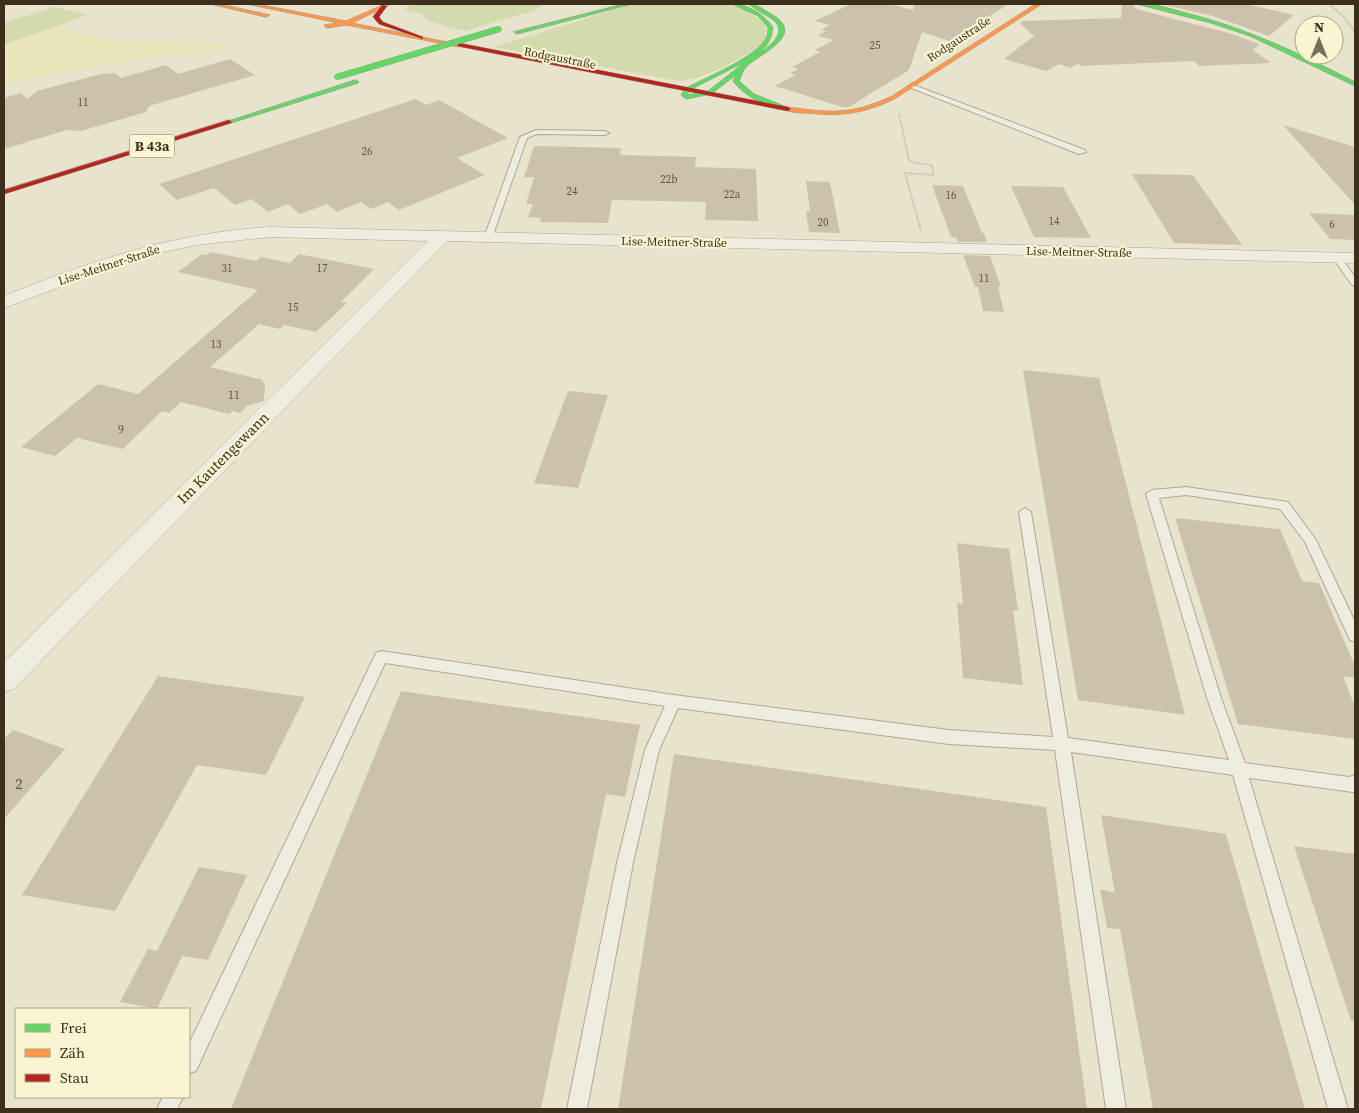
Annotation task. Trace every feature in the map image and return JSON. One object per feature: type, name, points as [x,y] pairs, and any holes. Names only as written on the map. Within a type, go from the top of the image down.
[{"type":"main road","name":"Rodgaustraße","points":[[213,4],[329,23],[687,93],[709,93],[826,115],[850,114],[873,108],[894,97],[1039,4]]},
{"type":"main road","name":"Rodgaustraße","points":[[250,4],[266,6],[329,23]]},
{"type":"main road","points":[[329,23],[383,4]]},
{"type":"main road","points":[[329,23],[347,23],[383,4]]},
{"type":"main road","points":[[383,4],[376,16],[381,24],[421,38]]},
{"type":"main road","name":"B 43a","points":[[4,180],[337,77],[585,4]]},
{"type":"main road","name":"B 43a","points":[[4,192],[611,4]]},
{"type":"main road","points":[[517,32],[629,4]]},
{"type":"main road","points":[[687,93],[760,50],[771,39],[772,30],[768,21],[758,13],[734,4]]},
{"type":"main road","points":[[709,93],[772,47],[780,38],[782,33],[777,20],[751,4]]},
{"type":"main road","points":[[1140,4],[1215,22],[1260,38],[1355,84]]},
{"type":"main road","points":[[499,29],[529,17]]},
{"type":"main road","name":"Rodgaustraße","points":[[347,23],[687,93],[793,120],[830,124],[862,120],[876,114],[894,97]]},
{"type":"main road","points":[[742,68],[736,81],[741,88],[755,97],[787,109]]},
{"type":"street","name":"Lise-Meitner-Straße","points":[[4,302],[121,258],[154,249],[213,237],[270,232],[1355,258]]},
{"type":"street","name":"Im Kautengewann","points":[[4,680],[442,237]]},
{"type":"lane","points":[[907,88],[1082,152]]},
{"type":"lane","points":[[488,238],[524,137],[536,132],[605,133]]},
{"type":"lane","points":[[1337,258],[1355,283]]},
{"type":"lane","points":[[1338,1109],[1239,768],[1214,698],[1152,494],[1186,491],[1284,504],[1310,540],[1355,636]]},
{"type":"lane","points":[[1025,512],[1062,744],[1116,1109]]},
{"type":"lane","points":[[190,1062],[381,657],[674,701],[950,737],[1062,744],[1352,785],[1355,782]]},
{"type":"lane","points":[[577,1109],[625,863],[652,750],[674,701]]},
{"type":"path","points":[[1329,4],[1342,15],[1355,32]]},
{"type":"path","points":[[907,88],[898,112],[909,160],[914,163],[932,164],[933,175],[905,173],[926,248]]},
{"type":"shaded area","points":[[53,27],[99,38],[196,42],[230,46],[213,53],[146,58],[48,74],[4,86],[4,45]]},
{"type":"green space","points":[[411,4],[545,4],[530,12],[465,31],[428,21],[422,14],[405,10]]},
{"type":"green space","points":[[633,4],[727,4],[748,12],[767,25],[764,44],[712,72],[678,81],[494,47]]},
{"type":"green space","points":[[54,7],[87,15],[4,45],[4,23]]},
{"type":"building","points":[[851,4],[888,4],[913,10],[914,4],[1009,4],[949,41],[922,32],[909,70],[849,107],[842,107],[775,86],[795,75],[790,73],[799,69],[792,67],[820,52],[815,50],[834,40],[818,36],[826,31],[821,30],[830,25],[815,21]]},
{"type":"building","points":[[1122,4],[1132,4],[1136,9],[1232,34],[1259,44],[1253,50],[1271,63],[1199,66],[1194,61],[1080,66],[1079,63],[1070,68],[1059,64],[1046,71],[1004,59],[1034,36],[1020,23],[1023,21],[1121,18]]},
{"type":"building","points":[[1161,4],[1245,4],[1294,15],[1269,36],[1213,16]]},
{"type":"building","points":[[230,59],[255,75],[149,106],[146,112],[81,131],[67,130],[4,149],[4,98],[21,93],[27,99],[37,91],[101,74],[115,73],[121,78],[166,65],[178,74]]},
{"type":"building","points":[[416,99],[426,105],[439,100],[508,138],[457,158],[485,175],[399,210],[388,202],[371,209],[361,202],[337,212],[327,204],[300,214],[288,204],[268,212],[252,199],[235,205],[214,188],[177,200],[159,184]]},
{"type":"building","points":[[1283,125],[1355,147],[1355,205]]},
{"type":"building","points":[[534,146],[621,148],[620,155],[696,157],[695,167],[756,169],[758,221],[705,220],[706,202],[612,200],[608,223],[540,222],[541,218],[528,217],[533,204],[526,204],[534,177],[524,177]]},
{"type":"building","points":[[1132,174],[1193,175],[1242,245],[1174,243]]},
{"type":"building","points":[[806,181],[830,182],[840,233],[809,232],[806,211],[810,211]]},
{"type":"building","points":[[932,185],[963,186],[987,242],[958,242],[956,237],[951,237]]},
{"type":"building","points":[[1011,186],[1063,187],[1091,238],[1034,237]]},
{"type":"building","points":[[1309,213],[1355,215],[1355,240],[1330,239]]},
{"type":"building","points":[[211,252],[256,261],[261,257],[290,263],[299,254],[374,269],[341,302],[347,303],[316,332],[284,325],[280,329],[259,324],[210,367],[263,380],[261,382],[265,383],[264,401],[247,406],[240,413],[233,411],[229,414],[181,402],[169,413],[162,411],[123,449],[77,438],[55,456],[21,447],[98,384],[138,394],[258,290],[178,272],[202,254],[207,255]]},
{"type":"building","points":[[963,255],[990,256],[1001,287],[998,287],[1004,312],[983,311],[978,287],[975,287]]},
{"type":"building","points":[[1023,370],[1099,378],[1185,715],[1078,700]]},
{"type":"building","points":[[568,391],[608,395],[578,488],[534,483]]},
{"type":"building","points":[[1175,518],[1280,529],[1302,581],[1319,583],[1355,666],[1355,678],[1343,676],[1355,707],[1355,739],[1238,724]]},
{"type":"building","points":[[957,543],[1009,549],[1018,610],[1013,610],[1023,685],[963,678],[957,603],[963,604]]},
{"type":"building","points":[[158,676],[305,697],[266,775],[197,765],[115,911],[22,895]]},
{"type":"building","points":[[401,691],[640,725],[625,797],[606,794],[541,1109],[231,1109]]},
{"type":"building","points":[[13,730],[65,749],[4,819],[4,739]]},
{"type":"building","points":[[674,754],[1046,807],[1087,1109],[618,1109]]},
{"type":"building","points":[[1101,815],[1226,834],[1305,1109],[1153,1109],[1120,929],[1107,928],[1100,889],[1115,893]]},
{"type":"building","points":[[1294,846],[1355,854],[1355,1020],[1351,1021]]},
{"type":"building","points":[[199,867],[247,875],[208,960],[182,956],[157,1008],[120,1002],[148,949],[157,951]]},
{"type":"traffic: fast","points":[[517,32],[629,4]]},
{"type":"traffic: fast","points":[[734,4],[760,15],[771,27],[769,38],[759,50],[742,62],[688,89],[684,95],[686,97],[709,93],[750,61],[768,50],[780,38],[781,29],[777,20],[751,4]]},
{"type":"traffic: fast","points":[[1140,4],[1201,18],[1252,35],[1297,54],[1355,84]]},
{"type":"traffic: fast","points":[[337,77],[499,29]]},
{"type":"traffic: fast","points":[[742,68],[736,81],[740,87],[752,96],[787,109]]},
{"type":"traffic: fast","points":[[229,122],[356,82]]},
{"type":"traffic: slow","points":[[213,4],[267,15]]},
{"type":"traffic: slow","points":[[250,4],[459,45]]},
{"type":"traffic: slow","points":[[326,26],[347,23],[389,4]]},
{"type":"traffic: slow","points":[[788,109],[842,114],[879,104],[894,97],[1039,4]]},
{"type":"traffic: jam","points":[[384,6],[376,17],[381,23],[421,38]]},
{"type":"traffic: jam","points":[[459,45],[788,109]]},
{"type":"traffic: jam","points":[[4,192],[229,122]]}]
